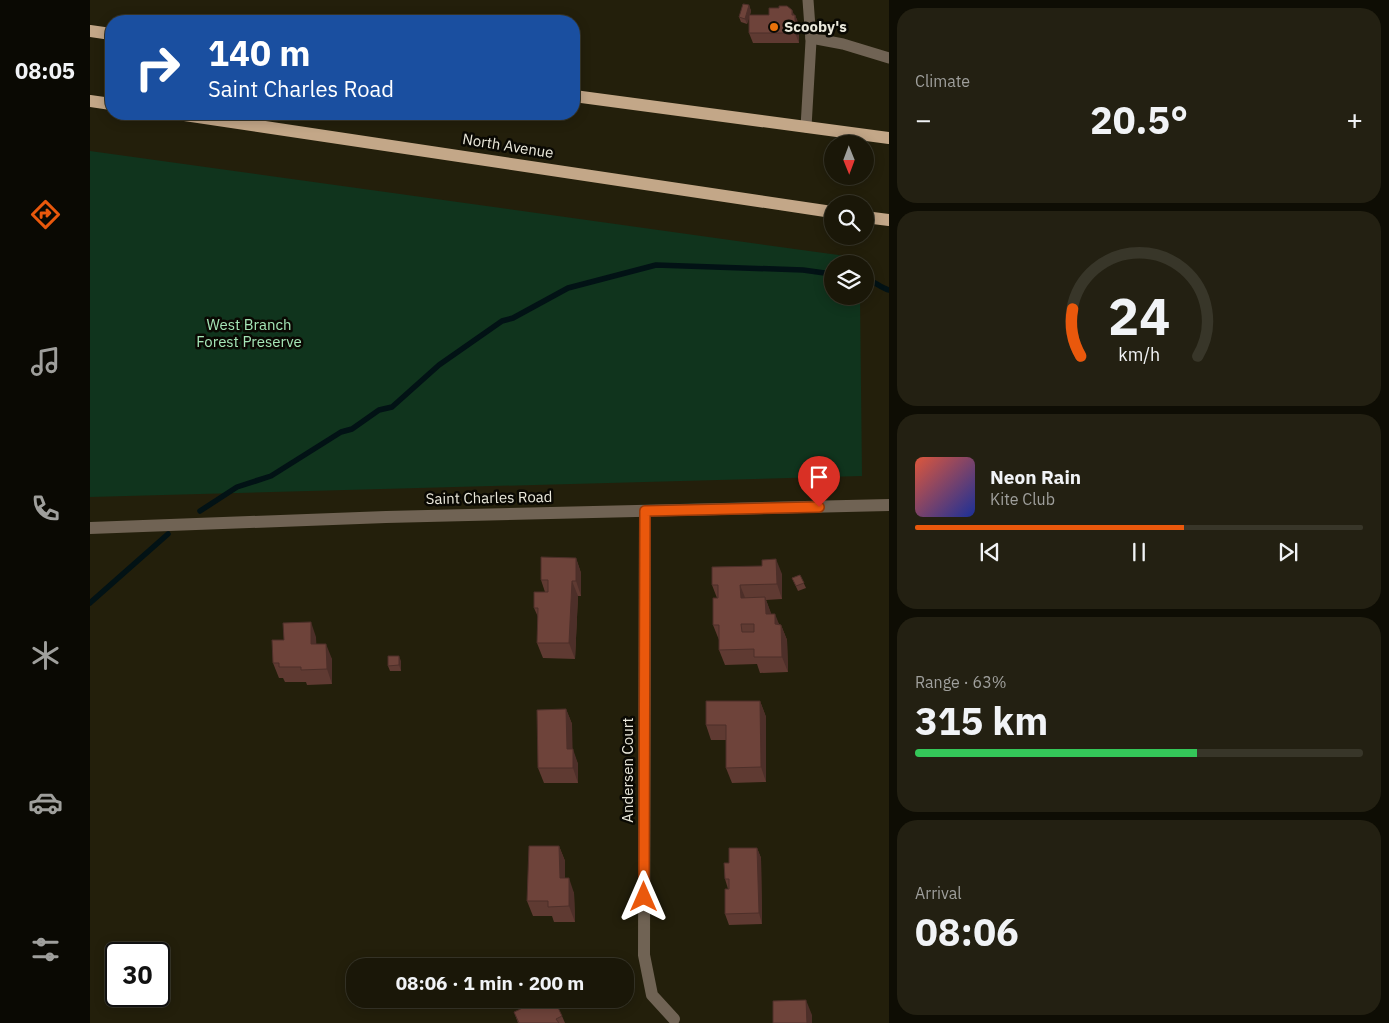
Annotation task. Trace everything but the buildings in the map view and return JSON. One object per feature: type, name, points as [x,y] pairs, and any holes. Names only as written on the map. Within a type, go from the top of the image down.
[{"type":"main road","points":[[90,30],[105,33]]},
{"type":"main road","points":[[580,97],[889,138]]},
{"type":"main road","points":[[90,101],[105,103]]},
{"type":"main road","name":"North Avenue","points":[[218,120],[824,211]]},
{"type":"main road","points":[[874,218],[889,220]]},
{"type":"street","name":"Saint Charles Road","points":[[90,528],[889,505]]},
{"type":"street","name":"Andersen Court","points":[[645,511],[644,955],[652,995],[674,1019]]},
{"type":"lane","points":[[806,127],[811,38],[808,0]]},
{"type":"lane","points":[[811,38],[889,58]]},
{"type":"green space","name":"West Branch Forest Preserve","points":[[90,151],[838,255],[824,255],[824,305],[860,305],[862,476],[90,497]]},
{"type":"waterway","points":[[200,511],[237,487],[271,476],[341,432],[352,429],[379,410],[392,407],[439,365],[502,321],[513,318],[568,288],[656,265],[803,270],[824,273]]},
{"type":"waterway","points":[[874,283],[889,290]]},
{"type":"waterway","points":[[90,603],[168,534]]},
{"type":"place","name":"Scooby's","points":[[774,27]]},
{"type":"route","points":[[644,897],[645,511],[819,507]]}]
